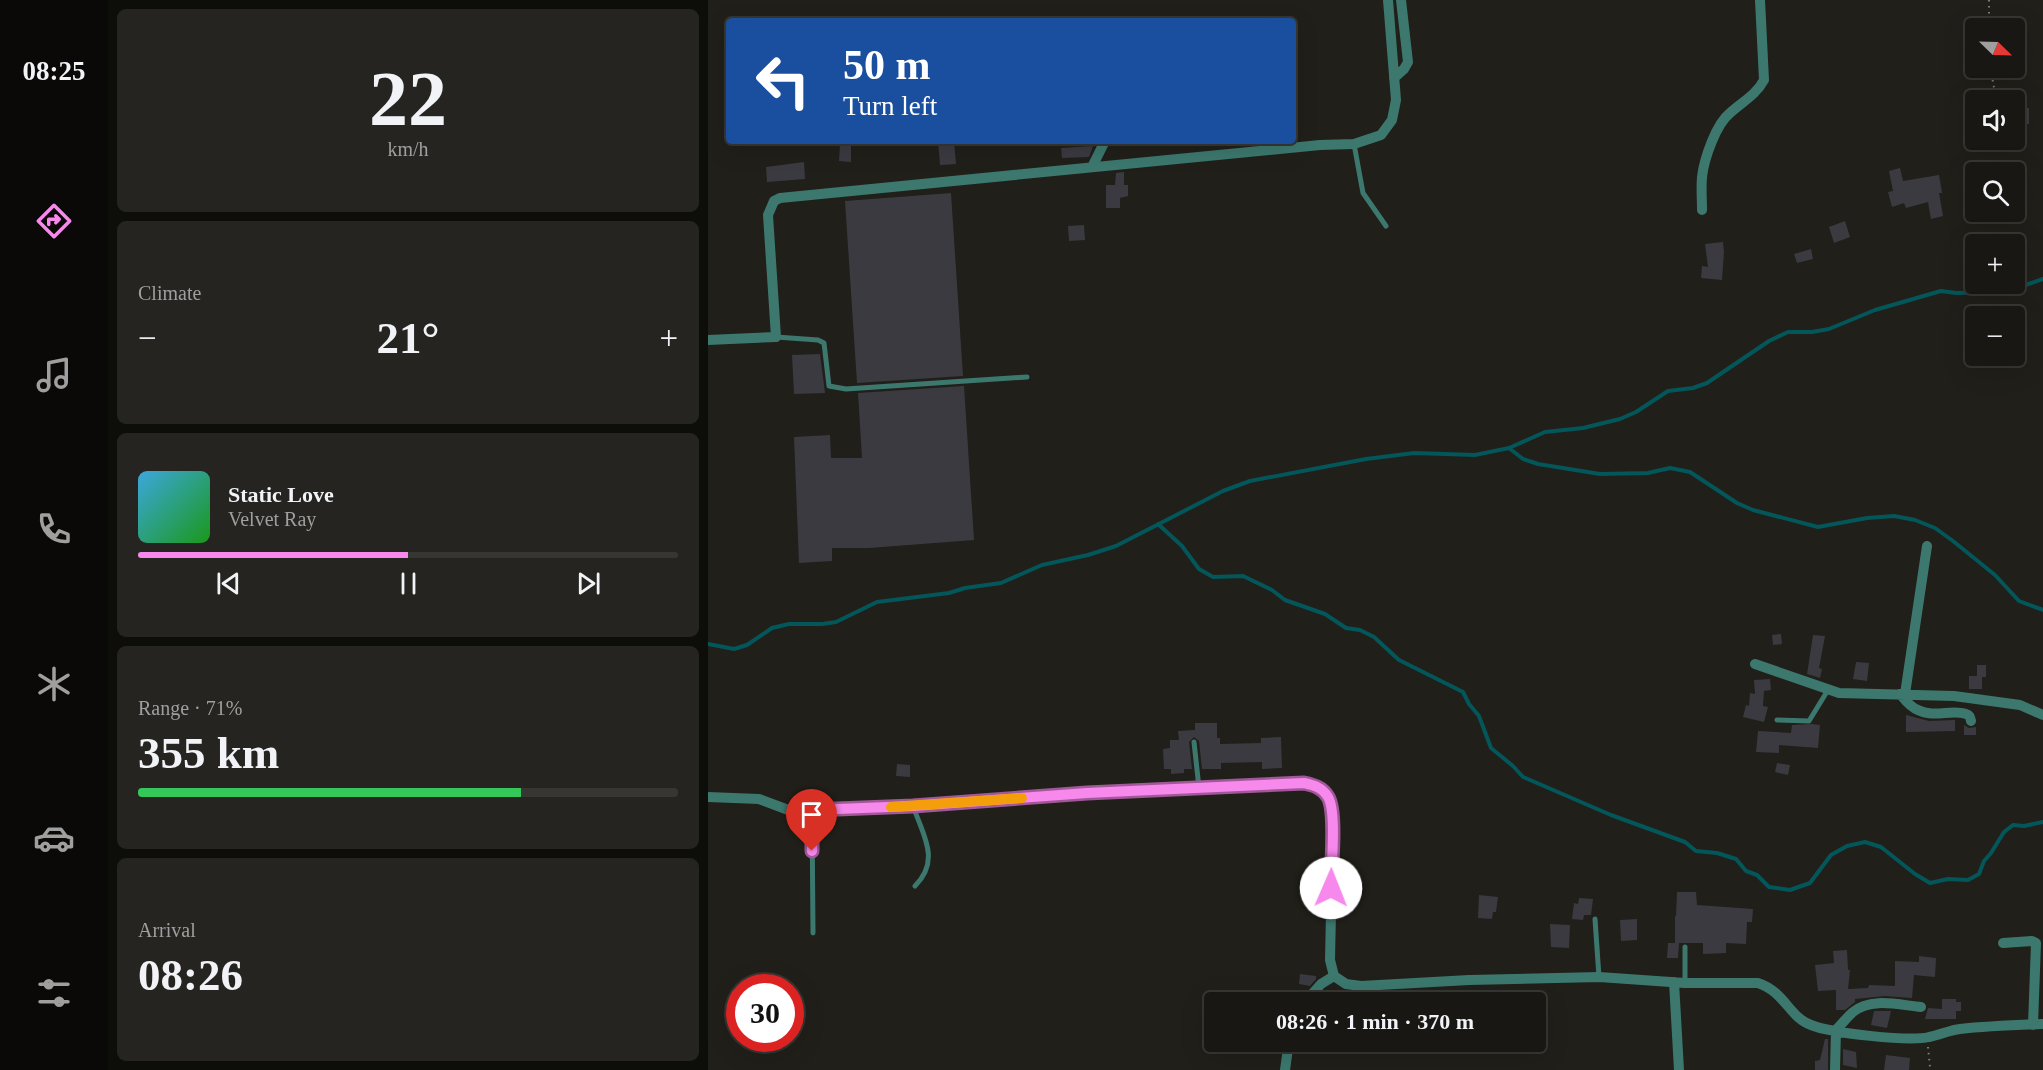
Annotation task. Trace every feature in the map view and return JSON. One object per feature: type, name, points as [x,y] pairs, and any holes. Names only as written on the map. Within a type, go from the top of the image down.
[{"type":"street","points":[[708,340],[776,337],[768,215],[774,201],[787,197],[1320,145],[1354,144],[1382,135],[1392,120],[1396,100],[1388,0]]},
{"type":"street","points":[[1394,78],[1408,62],[1401,0]]},
{"type":"street","points":[[1702,210],[1702,177],[1718,129],[1727,114],[1759,89],[1764,80],[1760,0]]},
{"type":"street","points":[[1092,167],[1104,144]]},
{"type":"street","points":[[1927,546],[1903,694],[1909,705],[1919,711],[1934,714],[1965,714],[1970,717],[1971,721]]},
{"type":"street","points":[[1755,664],[1839,693],[1954,696],[2020,705],[2043,714]]},
{"type":"street","points":[[708,797],[759,799],[784,810],[812,810],[913,806],[1087,793],[1304,783],[1319,787],[1329,797],[1333,816],[1330,960],[1334,975],[1346,984],[1361,986],[1599,976],[1679,983],[1758,983],[1769,986],[1780,994],[1798,1017],[1810,1025],[1894,1038],[1928,1038],[1958,1029],[2038,1024],[2036,943],[2032,941],[2003,943]]},
{"type":"street","points":[[1314,992],[1334,975]]},
{"type":"street","points":[[1679,983],[1679,1070]]},
{"type":"street","points":[[1835,1070],[1836,1030],[1853,1012],[1865,1005],[1875,1003],[1921,1007]]},
{"type":"street","points":[[1285,1070],[1287,1052]]},
{"type":"lane","points":[[1354,144],[1363,192],[1386,226]]},
{"type":"lane","points":[[776,337],[818,340],[824,344],[829,386],[846,389],[1027,377]]},
{"type":"lane","points":[[1777,720],[1809,721],[1828,690]]},
{"type":"lane","points":[[1194,742],[1199,788]]},
{"type":"lane","points":[[913,806],[929,855],[923,878],[915,886]]},
{"type":"lane","points":[[812,810],[813,933]]},
{"type":"lane","points":[[1596,919],[1599,976]]},
{"type":"lane","points":[[1679,983],[1685,947]]},
{"type":"path","points":[[1989,0],[1989,18]]},
{"type":"path","points":[[1928,1038],[1930,1067]]},
{"type":"building","points":[[2025,108],[2029,108],[2029,124],[2025,124]]},
{"type":"building","points":[[938,144],[954,144],[956,164],[940,165]]},
{"type":"building","points":[[840,145],[851,145],[851,162],[839,161]]},
{"type":"building","points":[[1093,146],[1089,157],[1062,158],[1061,148]]},
{"type":"building","points":[[804,162],[805,179],[767,182],[766,167]]},
{"type":"building","points":[[1900,168],[1903,181],[1939,175],[1943,216],[1931,219],[1928,202],[1906,208],[1904,203],[1892,207],[1888,192],[1893,191],[1889,171]]},
{"type":"building","points":[[1124,172],[1124,185],[1128,185],[1128,196],[1120,198],[1120,208],[1106,208],[1106,185],[1115,185],[1116,173]]},
{"type":"building","points":[[951,193],[963,376],[857,383],[845,201]]},
{"type":"building","points":[[1845,221],[1850,237],[1834,243],[1829,227]]},
{"type":"building","points":[[1084,225],[1085,240],[1069,241],[1068,226]]},
{"type":"building","points":[[1723,242],[1722,280],[1701,278],[1702,266],[1708,267],[1705,244]]},
{"type":"building","points":[[1811,249],[1813,259],[1797,263],[1794,254]]},
{"type":"building","points":[[820,354],[825,393],[794,394],[792,355]]},
{"type":"building","points":[[964,386],[974,540],[869,548],[832,548],[832,561],[799,563],[794,437],[830,435],[831,458],[862,458],[858,393]]},
{"type":"building","points":[[1781,634],[1782,644],[1773,645],[1772,635]]},
{"type":"building","points":[[1813,635],[1825,636],[1819,668],[1822,669],[1820,678],[1807,674]]},
{"type":"building","points":[[1856,662],[1869,663],[1867,681],[1853,679]]},
{"type":"building","points":[[1977,665],[1986,665],[1986,677],[1982,677],[1982,689],[1969,689],[1969,676],[1977,676]]},
{"type":"building","points":[[1770,679],[1771,690],[1764,691],[1763,706],[1768,707],[1764,722],[1743,717],[1746,705],[1749,706],[1750,693],[1755,694],[1754,680]]},
{"type":"building","points":[[1906,715],[1929,721],[1955,720],[1955,731],[1906,732]]},
{"type":"building","points":[[1195,723],[1217,723],[1217,738],[1220,738],[1220,744],[1261,743],[1261,738],[1281,737],[1282,768],[1262,769],[1262,762],[1221,763],[1221,769],[1202,769],[1199,741],[1194,737],[1189,742],[1192,769],[1184,769],[1184,773],[1171,774],[1171,769],[1164,769],[1163,749],[1170,748],[1170,740],[1179,740],[1178,731],[1195,730]]},
{"type":"building","points":[[1792,725],[1820,725],[1818,748],[1779,745],[1779,753],[1756,752],[1758,731],[1791,733]]},
{"type":"building","points":[[1964,725],[1969,728],[1976,727],[1976,735],[1964,735]]},
{"type":"building","points":[[1777,763],[1790,765],[1788,775],[1775,772]]},
{"type":"building","points":[[897,764],[910,765],[910,777],[896,776]]},
{"type":"building","points":[[1677,892],[1696,892],[1697,905],[1753,909],[1752,922],[1747,922],[1746,944],[1726,943],[1726,953],[1703,954],[1703,943],[1679,943],[1678,958],[1667,958],[1668,943],[1675,943]]},
{"type":"building","points":[[1479,895],[1498,897],[1496,912],[1493,912],[1492,919],[1478,918]]},
{"type":"building","points":[[1579,898],[1593,899],[1591,915],[1584,915],[1583,920],[1572,919],[1574,903],[1578,904]]},
{"type":"building","points":[[1637,919],[1637,940],[1621,941],[1620,920]]},
{"type":"building","points":[[1550,924],[1570,925],[1569,948],[1551,947]]},
{"type":"building","points":[[1847,950],[1848,970],[1850,970],[1848,989],[1868,988],[1869,985],[1895,986],[1895,961],[1919,962],[1919,956],[1936,958],[1935,977],[1914,975],[1912,998],[1885,996],[1855,999],[1855,1002],[1845,1010],[1836,1010],[1836,990],[1818,991],[1815,965],[1834,963],[1833,951]]},
{"type":"building","points":[[1300,974],[1316,976],[1316,979],[1310,986],[1299,984]]},
{"type":"building","points":[[1942,999],[1956,999],[1956,1002],[1961,1002],[1961,1011],[1956,1011],[1956,1019],[1925,1019],[1928,1008],[1942,1009]]},
{"type":"building","points":[[1874,1011],[1891,1011],[1887,1028],[1871,1025]]},
{"type":"building","points":[[1825,1039],[1828,1039],[1828,1070],[1815,1070],[1815,1061],[1820,1060]]},
{"type":"building","points":[[1843,1049],[1856,1052],[1857,1068],[1843,1065]]},
{"type":"building","points":[[1886,1055],[1910,1058],[1909,1070],[1884,1070]]},
{"type":"waterway","points":[[708,644],[734,649],[747,645],[772,628],[789,624],[836,622],[877,602],[949,593],[965,588],[1001,583],[1042,565],[1116,546],[1223,491],[1250,481],[1366,459],[1414,453],[1475,455],[1509,448],[1545,432],[1583,428],[1620,419],[1636,412],[1668,391],[1693,388],[1707,383],[1769,341],[1788,332],[1829,329],[1875,310],[1941,291],[1996,292],[2011,290],[2043,279]]},
{"type":"waterway","points":[[1509,448],[1523,459],[1538,464],[1600,474],[1648,473],[1670,468],[1690,472],[1737,503],[1753,510],[1818,527],[1867,518],[1894,516],[1915,520],[1935,528],[1953,541],[1995,575],[2019,601],[2043,610]]},
{"type":"waterway","points":[[1158,524],[1182,546],[1199,569],[1213,577],[1243,576],[1272,590],[1285,600],[1325,614],[1346,628],[1360,630],[1374,637],[1399,660],[1463,692],[1479,716],[1491,748],[1523,777],[1611,815],[1685,842],[1696,851],[1717,853],[1736,859],[1746,871],[1757,875],[1769,887],[1790,890],[1810,883],[1831,855],[1847,846],[1865,842],[1881,847],[1930,883],[1948,879],[1968,880],[1979,874],[1984,861],[2004,832],[2013,825],[2024,826],[2043,822]]},
{"type":"slow traffic","points":[[891,807],[1022,798]]},
{"type":"route","points":[[812,851],[812,810],[913,806],[1087,793],[1304,783],[1319,787],[1329,797],[1333,816],[1331,888]]}]
